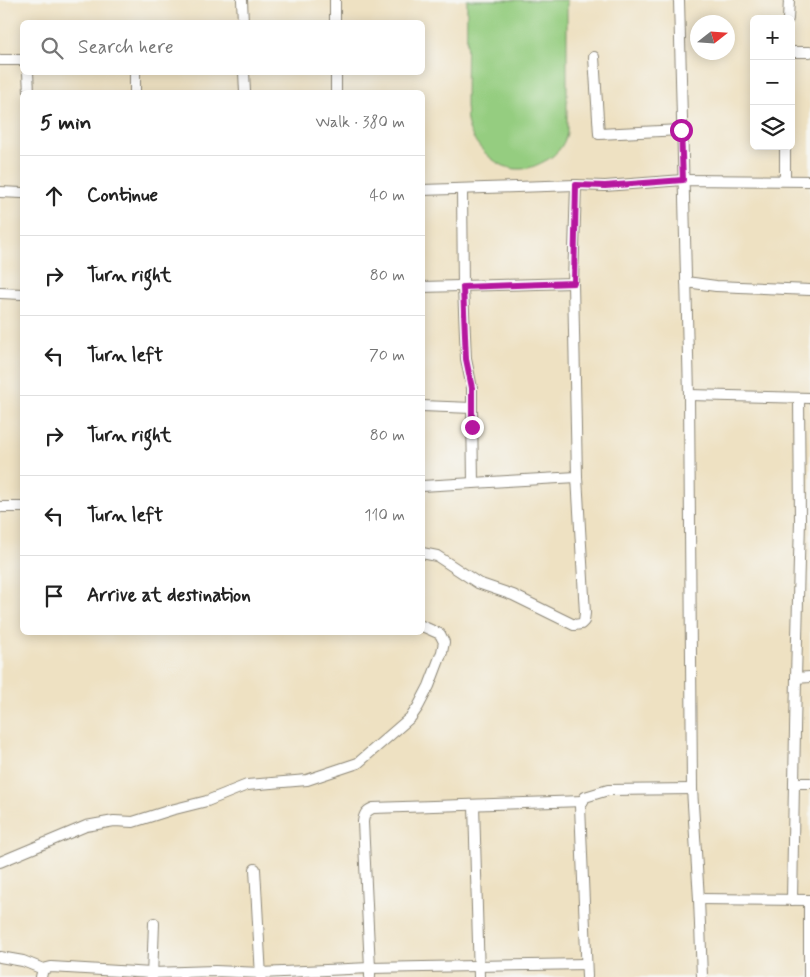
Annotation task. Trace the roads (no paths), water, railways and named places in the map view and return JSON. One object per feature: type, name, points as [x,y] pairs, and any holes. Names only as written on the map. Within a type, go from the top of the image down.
[{"type":"street","points":[[242,0],[243,20]]},
{"type":"street","points":[[335,0],[335,20]]},
{"type":"street","points":[[679,0],[689,396],[692,789],[702,977]]},
{"type":"street","points":[[788,15],[789,0]]},
{"type":"street","points":[[795,52],[810,52]]},
{"type":"street","points":[[594,57],[599,134],[681,130]]},
{"type":"street","points":[[0,60],[20,60]]},
{"type":"street","points":[[28,75],[29,90]]},
{"type":"street","points":[[135,75],[136,90]]},
{"type":"street","points":[[244,75],[245,90]]},
{"type":"street","points":[[336,75],[336,90]]},
{"type":"street","points":[[785,150],[785,180]]},
{"type":"street","points":[[425,190],[576,185],[605,186],[683,180],[810,180]]},
{"type":"street","points":[[425,554],[437,556],[478,583],[513,595],[574,625],[581,624],[584,621],[577,477],[574,283],[576,185]]},
{"type":"street","points":[[462,190],[463,287],[466,359],[472,388],[473,483]]},
{"type":"street","points":[[0,192],[20,193]]},
{"type":"street","points":[[686,282],[724,287],[810,290]]},
{"type":"street","points":[[425,287],[574,283]]},
{"type":"street","points":[[0,293],[20,294]]},
{"type":"street","points":[[689,396],[810,398]]},
{"type":"street","points":[[792,900],[796,678],[805,520],[799,398]]},
{"type":"street","points":[[425,406],[472,408]]},
{"type":"street","points":[[425,486],[577,477]]},
{"type":"street","points":[[0,507],[20,507]]},
{"type":"street","points":[[0,862],[86,826],[114,821],[133,822],[206,802],[248,785],[307,780],[358,763],[411,717],[429,686],[444,642],[440,634],[425,627]]},
{"type":"street","points":[[796,678],[810,677]]},
{"type":"street","points":[[794,783],[810,783]]},
{"type":"street","points":[[586,977],[580,806],[585,797],[608,790],[692,789]]},
{"type":"street","points":[[370,972],[363,822],[364,814],[367,811],[373,808],[583,801]]},
{"type":"street","points":[[474,805],[478,977]]},
{"type":"street","points":[[256,869],[261,975]]},
{"type":"street","points":[[699,899],[809,900],[809,977]]},
{"type":"street","points":[[152,975],[154,923]]},
{"type":"street","points":[[0,957],[23,961],[42,973],[51,967],[152,975],[215,971],[261,975],[370,972],[478,964],[586,964]]}]
